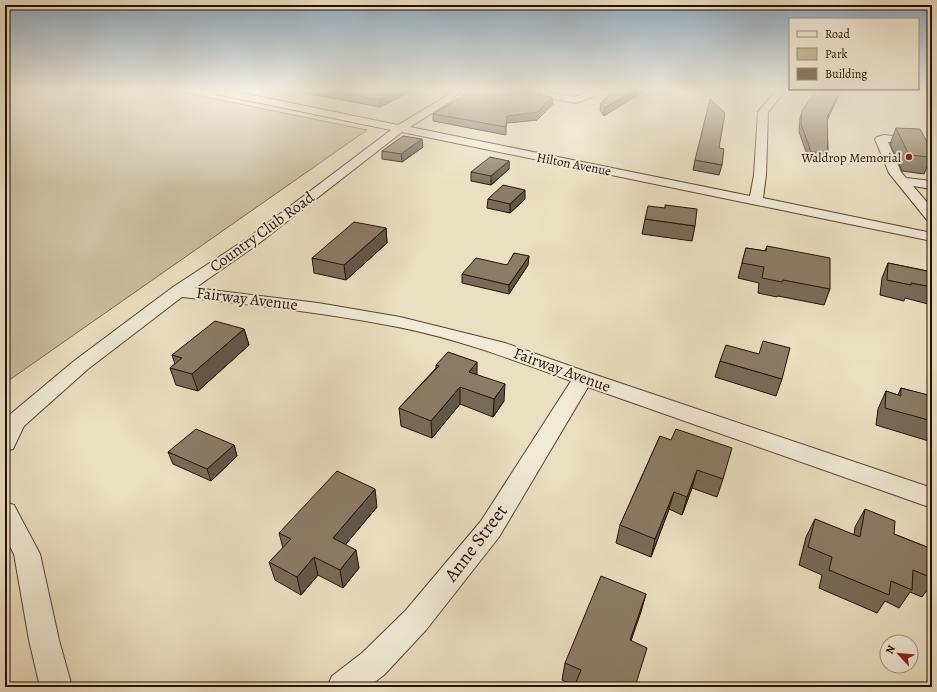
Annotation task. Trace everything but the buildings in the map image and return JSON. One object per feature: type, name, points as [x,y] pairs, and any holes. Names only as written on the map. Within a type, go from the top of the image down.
[{"type":"street","name":"Hilton Avenue","points":[[377,123],[932,237]]},
{"type":"street","name":"Country Club Road","points":[[5,443],[15,422],[81,365],[179,291],[253,241],[408,123]]},
{"type":"street","points":[[756,200],[760,175],[762,123]]},
{"type":"street","points":[[910,140],[881,139],[895,173],[929,209]]},
{"type":"street","points":[[905,185],[932,185]]},
{"type":"street","points":[[905,185],[932,193]]},
{"type":"street","name":"Fairway Avenue","points":[[179,291],[318,308],[400,322],[498,347],[583,378],[932,498]]},
{"type":"street","name":"Anne Street","points":[[343,687],[373,664],[416,620],[490,529],[583,378]]},
{"type":"street","points":[[5,512],[27,554],[44,640],[56,687]]},
{"type":"green space","points":[[5,123],[334,123],[367,130],[5,383]]},
{"type":"place","name":"Waldrop Memorial","points":[[909,157]]}]
